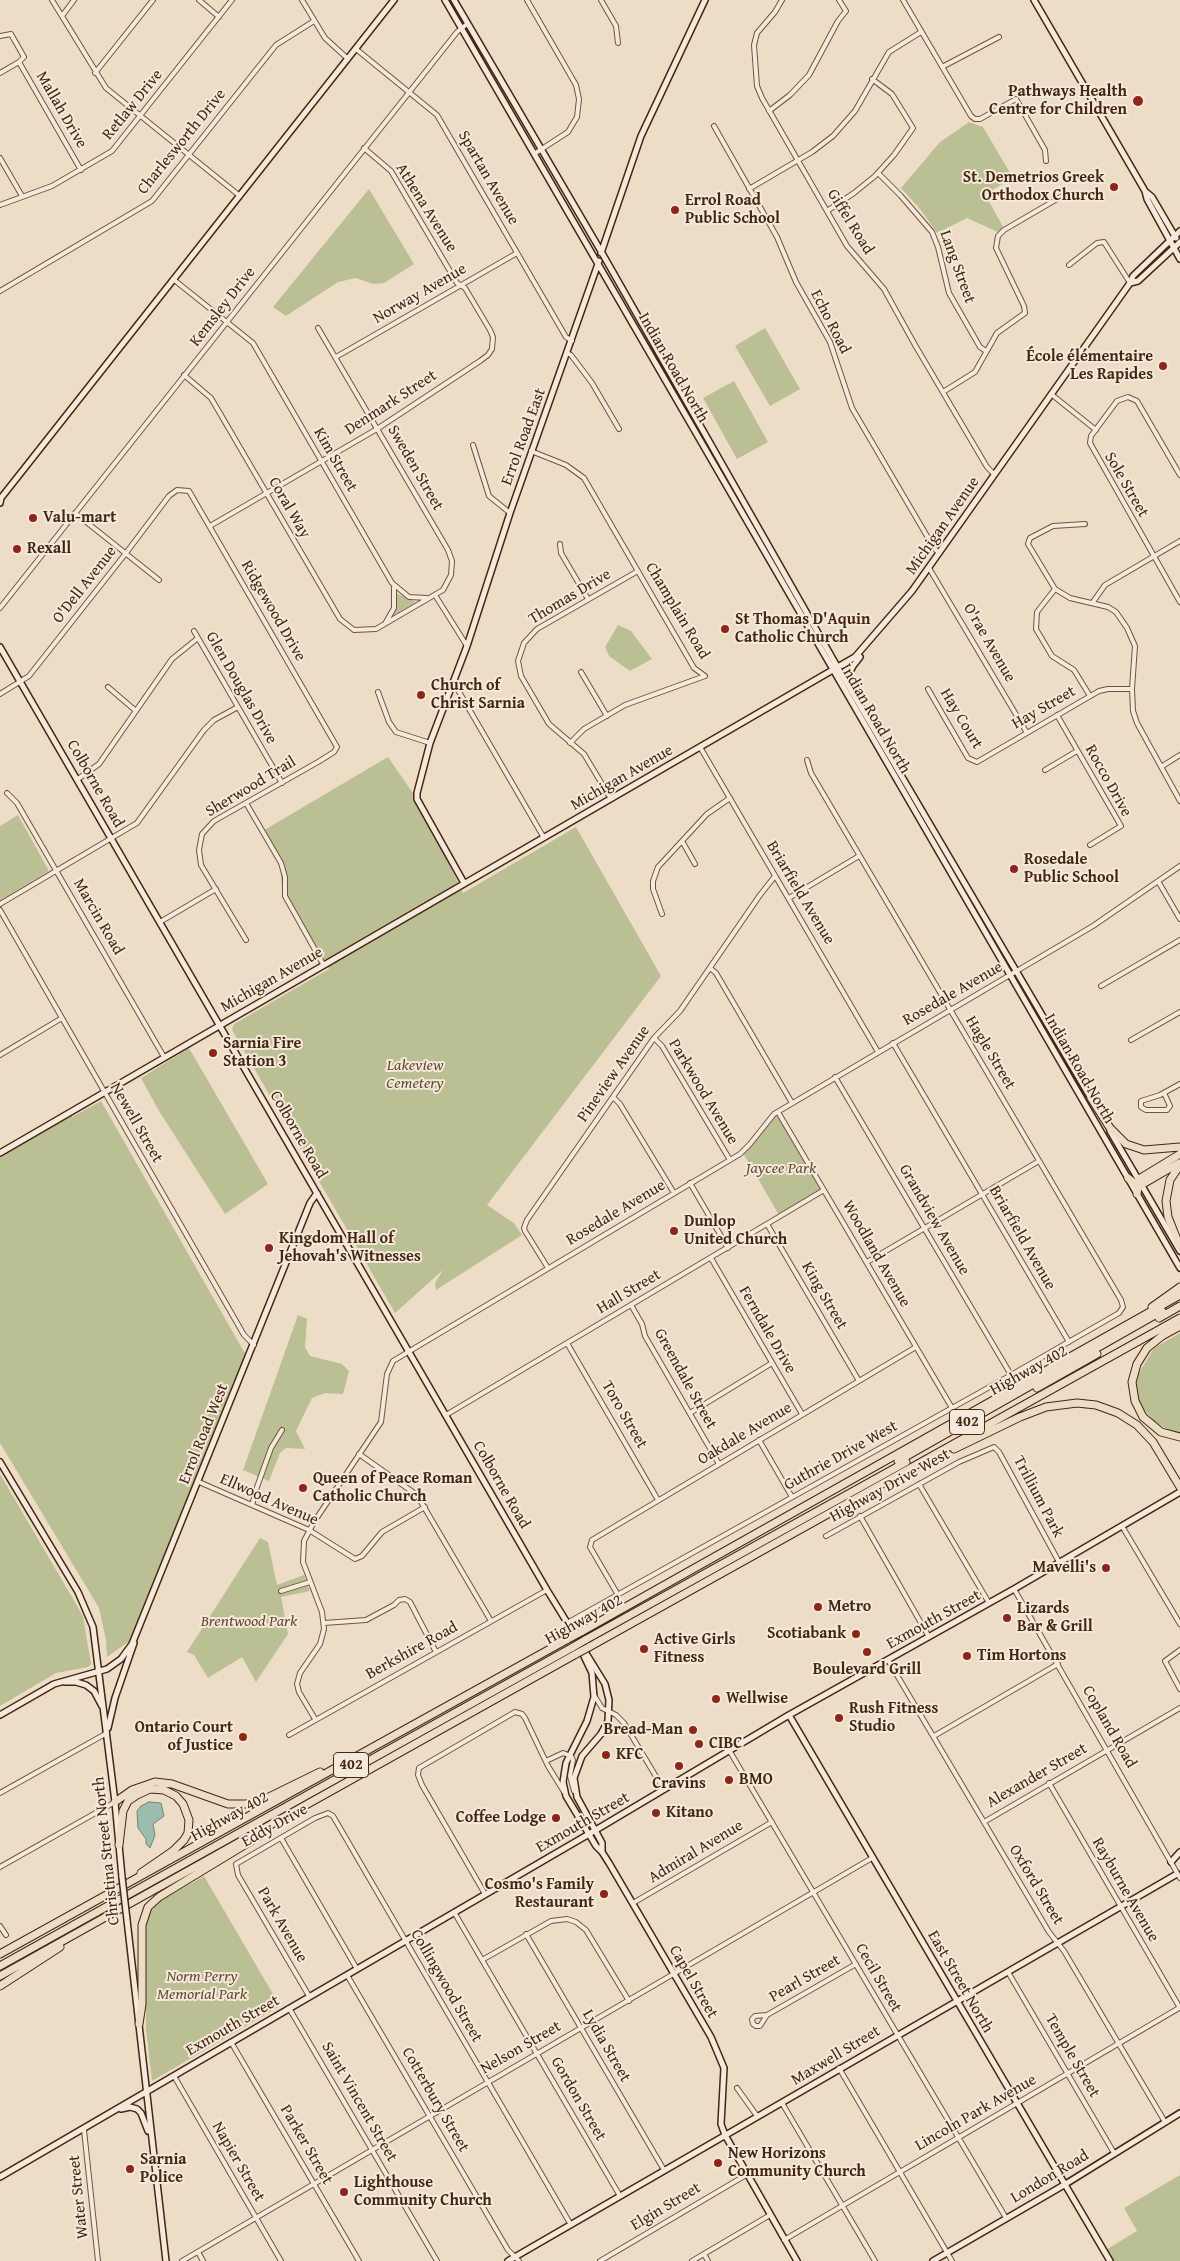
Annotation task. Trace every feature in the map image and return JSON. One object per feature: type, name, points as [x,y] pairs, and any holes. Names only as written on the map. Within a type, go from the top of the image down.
[{"type":"highway","points":[[1091,1098],[1110,1128],[1126,1144],[1144,1150],[1180,1147]]},
{"type":"highway","points":[[1137,1194],[1139,1184],[1180,1154]]},
{"type":"highway","points":[[1139,1184],[1180,1164]]},
{"type":"highway","points":[[1180,1164],[1170,1180],[1166,1201],[1168,1217],[1180,1247]]},
{"type":"highway","points":[[1128,1178],[1139,1184]]},
{"type":"highway","points":[[1116,1331],[1180,1287]]},
{"type":"highway","points":[[115,1802],[132,1790],[155,1782],[172,1784],[228,1804],[236,1805],[255,1802],[368,1749],[578,1642],[886,1462],[1180,1295]]},
{"type":"highway","name":"Highway 402","points":[[0,1961],[578,1642],[1180,1301]]},
{"type":"highway","points":[[0,1966],[578,1642],[1060,1375],[1180,1306]]},
{"type":"highway","name":"Highway 402","points":[[0,1976],[400,1753],[578,1642],[838,1508],[1180,1318]]},
{"type":"highway","points":[[1180,1326],[1157,1340],[1143,1353],[1135,1369],[1132,1388],[1137,1406],[1148,1423],[1161,1432],[1180,1437]]},
{"type":"highway","points":[[838,1508],[1020,1417],[1046,1407],[1077,1402],[1096,1405],[1118,1413],[1137,1425],[1153,1442],[1180,1487]]},
{"type":"highway","points":[[0,1954],[368,1749]]},
{"type":"highway","points":[[139,2024],[142,2004],[142,1925],[144,1916],[151,1904],[243,1846],[353,1783],[400,1753]]},
{"type":"highway","points":[[109,1894],[179,1846],[189,1827],[188,1815],[183,1804],[176,1796],[164,1790],[150,1789],[136,1795],[128,1801],[123,1810],[119,1845]]},
{"type":"highway","points":[[0,1986],[154,1890]]},
{"type":"main road","points":[[0,500],[394,0]]},
{"type":"main road","name":"Indian Road North","points":[[445,0],[598,262],[832,671],[1180,1268]]},
{"type":"main road","name":"Indian Road North","points":[[454,0],[602,253],[838,668],[1180,1251]]},
{"type":"main road","name":"Errol Road East","points":[[464,883],[416,799],[430,743],[467,646],[531,451],[572,342],[641,136],[705,0]]},
{"type":"main road","points":[[1034,0],[1145,191],[1147,199],[1180,259]]},
{"type":"main road","points":[[1145,191],[1152,197],[1180,243]]},
{"type":"main road","name":"Michigan Avenue","points":[[0,1153],[323,964],[855,658],[874,638],[929,568],[1130,283],[1133,276],[1180,231]]},
{"type":"main road","name":"Michigan Avenue","points":[[1130,283],[1138,281],[1180,243]]},
{"type":"main road","points":[[860,704],[850,679],[851,669],[874,638]]},
{"type":"main road","name":"Colborne Road","points":[[0,648],[78,779],[547,1590],[605,1684],[610,1712]]},
{"type":"main road","points":[[227,1038],[227,1027],[233,1017]]},
{"type":"main road","name":"Errol Road West","points":[[47,1687],[65,1680],[99,1672],[121,1659],[136,1635],[310,1203],[317,1193]]},
{"type":"main road","name":"Christina Street North","points":[[0,1462],[85,1606],[95,1636],[166,2261]]},
{"type":"main road","name":"Exmouth Street","points":[[0,2177],[84,2130],[289,2008],[595,1831],[729,1750],[1014,1589],[1180,1492]]},
{"type":"main road","points":[[106,1733],[113,1704],[131,1657],[136,1635]]},
{"type":"main road","name":"Colborne Road","points":[[578,1642],[592,1673],[594,1692]]},
{"type":"main road","points":[[0,1715],[47,1687],[61,1683],[81,1683],[94,1692],[103,1708]]},
{"type":"main road","name":"Capel Street","points":[[594,1692],[593,1703],[587,1721],[569,1754],[563,1776],[566,1796],[634,1903],[711,2038],[724,2068],[721,2124],[724,2135]]},
{"type":"main road","name":"Capel Street","points":[[602,1852],[602,1843],[576,1795],[574,1778],[579,1761],[604,1730],[610,1712]]},
{"type":"main road","name":"East Street North","points":[[789,1716],[1110,2261]]},
{"type":"main road","points":[[1171,1862],[1180,1852]]},
{"type":"main road","name":"Maxwell Street","points":[[508,2261],[517,2259],[570,2225],[956,2000],[1008,1972],[1120,1906],[1179,1876]]},
{"type":"main road","points":[[112,2113],[127,2108],[137,2108],[141,2113],[151,2138]]},
{"type":"main road","name":"London Road","points":[[933,2261],[1064,2185],[1180,2113]]},
{"type":"main road","points":[[724,2135],[797,2261]]},
{"type":"street","points":[[52,0],[95,73],[109,91],[240,196]]},
{"type":"street","points":[[62,16],[74,0]]},
{"type":"street","points":[[95,73],[153,0]]},
{"type":"street","points":[[198,0],[219,17]]},
{"type":"street","name":"Retlaw Drive","points":[[0,204],[52,186],[112,151],[232,0]]},
{"type":"street","points":[[302,0],[327,40],[348,59]]},
{"type":"street","points":[[527,0],[574,81],[579,95],[578,112],[571,129],[562,138],[534,154]]},
{"type":"street","points":[[601,0],[616,26],[618,43]]},
{"type":"street","name":"Giffel Road","points":[[782,0],[775,12],[757,33],[754,45],[757,86],[769,110],[855,257],[884,289],[987,467],[994,474]]},
{"type":"street","points":[[769,110],[790,95],[809,75],[838,21],[846,11],[839,0]]},
{"type":"street","points":[[904,0],[968,112],[975,119],[982,118],[1016,99],[1045,150],[1046,161]]},
{"type":"street","name":"Charlesworth Drive","points":[[0,291],[146,206],[155,198],[276,45],[314,21]]},
{"type":"street","name":"Kemsley Drive","points":[[0,608],[364,148],[461,28],[467,24]]},
{"type":"street","points":[[749,189],[827,141],[855,111],[889,52],[921,32]]},
{"type":"street","name":"Mallah Drive","points":[[0,36],[9,33],[13,36],[24,56],[19,62],[0,73]]},
{"type":"street","points":[[942,67],[999,37]]},
{"type":"street","name":"Spartan Avenue","points":[[356,49],[410,91],[437,115],[566,337],[572,342]]},
{"type":"street","name":"Mallah Drive","points":[[19,62],[81,170]]},
{"type":"street","points":[[827,211],[854,193],[878,173],[914,128],[896,99],[884,86],[872,79]]},
{"type":"street","name":"Echo Road","points":[[714,126],[777,237],[796,282],[830,342],[852,408],[934,548],[939,553]]},
{"type":"street","name":"Athena Avenue","points":[[364,148],[391,171],[460,286]]},
{"type":"street","points":[[0,158],[22,196]]},
{"type":"street","name":"Lang Street","points":[[878,173],[932,232],[952,299],[980,347],[986,351]]},
{"type":"street","points":[[944,392],[974,372],[997,333],[1025,313],[1024,306],[996,248],[996,239],[1004,230],[1064,195]]},
{"type":"street","points":[[1069,265],[1097,243],[1104,242],[1130,283]]},
{"type":"street","name":"Norway Avenue","points":[[336,357],[517,253]]},
{"type":"street","name":"Kim Street","points":[[173,279],[255,346],[392,583],[409,597],[422,599],[435,595]]},
{"type":"street","name":"Denmark Street","points":[[210,526],[377,429],[488,355],[492,348],[493,337],[465,288],[460,286]]},
{"type":"street","name":"Sweden Street","points":[[318,328],[451,556],[452,570],[449,582],[435,595]]},
{"type":"street","points":[[567,353],[571,355],[592,383],[619,429]]},
{"type":"street","name":"Coral Way","points":[[184,375],[211,398],[340,619],[350,628],[371,630],[382,626],[435,595]]},
{"type":"street","points":[[1051,393],[1096,430],[1118,401],[1128,396],[1132,397],[1137,401],[1180,475]]},
{"type":"street","name":"Sole Street","points":[[1096,430],[1090,440],[1092,451],[1180,602]]},
{"type":"street","points":[[473,445],[489,496],[510,513]]},
{"type":"street","name":"Champlain Road","points":[[531,451],[566,465],[584,478],[694,668],[705,676],[629,703],[584,729],[570,743]]},
{"type":"street","name":"Ridgewood Drive","points":[[186,489],[193,496],[337,748]]},
{"type":"street","name":"O'Dell Avenue","points":[[0,694],[28,676],[169,496],[178,490],[186,489]]},
{"type":"street","points":[[75,514],[160,580]]},
{"type":"street","points":[[1085,524],[1053,526],[1030,538],[1028,544],[1055,589],[1073,599],[1093,602],[1108,607],[1116,612],[1127,628],[1135,646],[1132,689],[1133,711],[1137,723],[1180,802]]},
{"type":"street","points":[[1093,602],[1105,585],[1180,541]]},
{"type":"street","points":[[560,544],[561,553],[588,599]]},
{"type":"street","name":"O'rae Avenue","points":[[929,568],[1027,733]]},
{"type":"street","name":"Thomas Drive","points":[[611,799],[589,760],[549,724],[521,676],[518,661],[524,644],[537,629],[638,571]]},
{"type":"street","points":[[382,626],[394,608],[395,594],[392,583]]},
{"type":"street","points":[[1055,589],[1037,612],[1036,629],[1052,656],[1074,670],[1090,696]]},
{"type":"street","points":[[435,595],[467,646]]},
{"type":"street","name":"Glen Douglas Drive","points":[[194,631],[282,783]]},
{"type":"street","points":[[78,779],[99,764],[172,659],[198,638]]},
{"type":"street","points":[[581,672],[607,716]]},
{"type":"street","points":[[453,686],[458,690],[544,838]]},
{"type":"street","points":[[108,687],[136,711]]},
{"type":"street","name":"Hay Court","points":[[928,689],[972,762]]},
{"type":"street","name":"Hay Street","points":[[972,762],[977,762],[1090,696],[1108,689],[1132,689]]},
{"type":"street","points":[[378,692],[389,722],[396,732],[430,743]]},
{"type":"street","points":[[0,904],[134,826],[142,818],[204,730],[214,720],[238,707]]},
{"type":"street","name":"Rocco Drive","points":[[1057,715],[1122,827],[1090,845]]},
{"type":"street","name":"Briarfield Avenue","points":[[700,747],[878,1052]]},
{"type":"street","name":"Sherwood Trail","points":[[246,940],[200,860],[198,850],[201,838],[207,827],[214,821],[282,783],[334,752],[337,748]]},
{"type":"street","points":[[1045,770],[1077,751]]},
{"type":"street","points":[[1160,767],[1180,755]]},
{"type":"street","name":"Hagle Street","points":[[807,760],[811,773],[1123,1307]]},
{"type":"street","name":"Marcin Road","points":[[7,793],[17,802],[164,1057]]},
{"type":"street","points":[[662,914],[653,894],[653,881],[662,862],[712,810],[730,798]]},
{"type":"street","points":[[246,803],[281,863],[286,877],[285,896],[323,964]]},
{"type":"street","points":[[682,841],[695,864]]},
{"type":"street","points":[[789,898],[859,856]]},
{"type":"street","name":"Rosedale Avenue","points":[[324,1623],[322,1612],[303,1562],[304,1541],[309,1530],[381,1422],[388,1368],[393,1361],[730,1160],[748,1146],[766,1122],[778,1112],[1093,926],[1180,866]]},
{"type":"street","name":"Pineview Avenue","points":[[548,1268],[526,1232],[525,1224],[654,1038],[680,1011],[775,876]]},
{"type":"street","points":[[1158,881],[1180,919]]},
{"type":"street","points":[[160,922],[216,890]]},
{"type":"street","name":"Newell Street","points":[[0,910],[244,1335],[254,1345]]},
{"type":"street","points":[[1101,986],[1180,940]]},
{"type":"street","points":[[710,968],[716,974],[792,1103]]},
{"type":"street","points":[[1131,1040],[1180,1012]]},
{"type":"street","points":[[0,1055],[62,1018]]},
{"type":"street","name":"Parkwood Avenue","points":[[654,1038],[662,1046],[730,1160]]},
{"type":"street","name":"Briarfield Avenue","points":[[893,1043],[1069,1342]]},
{"type":"street","name":"Grandview Avenue","points":[[836,1077],[1011,1375]]},
{"type":"street","points":[[1164,1094],[1170,1106],[1167,1110],[1146,1110],[1141,1107],[1141,1100],[1164,1094],[1180,1084]]},
{"type":"street","points":[[613,1097],[620,1104],[674,1193]]},
{"type":"street","name":"Woodland Avenue","points":[[778,1112],[952,1408]]},
{"type":"street","points":[[867,1262],[1039,1161]]},
{"type":"street","points":[[690,1183],[728,1248]]},
{"type":"street","name":"Hall Street","points":[[446,1415],[824,1190]]},
{"type":"street","name":"King Street","points":[[767,1224],[859,1381]]},
{"type":"street","name":"Ferndale Drive","points":[[711,1258],[802,1414]]},
{"type":"street","name":"Greendale Street","points":[[631,1305],[642,1324],[645,1336],[719,1464]]},
{"type":"street","name":"Guthrie Drive West","points":[[567,1623],[1011,1375],[1119,1313],[1123,1307]]},
{"type":"street","name":"Toro Street","points":[[567,1343],[658,1500]]},
{"type":"street","name":"Oakdale Avenue","points":[[618,1595],[590,1547],[592,1540],[916,1347]]},
{"type":"street","points":[[690,1413],[772,1363]]},
{"type":"street","points":[[252,1506],[256,1487],[272,1448],[282,1430]]},
{"type":"street","points":[[759,1440],[792,1497]]},
{"type":"street","name":"Highway Drive West","points":[[826,1536],[971,1456],[994,1447]]},
{"type":"street","name":"Trillium Park","points":[[994,1447],[1000,1452],[1059,1562]]},
{"type":"street","points":[[359,1454],[412,1490],[425,1507],[491,1621]]},
{"type":"street","name":"Ellwood Avenue","points":[[199,1482],[309,1530],[350,1557],[358,1559],[382,1532],[425,1507]]},
{"type":"street","points":[[919,1484],[989,1603]]},
{"type":"street","points":[[860,1516],[929,1637]]},
{"type":"street","points":[[1122,1526],[1180,1624]]},
{"type":"street","points":[[281,1591],[310,1582]]},
{"type":"street","name":"Copland Road","points":[[1014,1589],[1108,1749],[1179,1876]]},
{"type":"street","name":"Berkshire Road","points":[[289,1735],[547,1590]]},
{"type":"street","points":[[315,1720],[299,1692],[297,1681],[320,1644],[324,1623],[366,1620],[394,1605],[399,1600],[406,1599],[410,1602],[436,1652]]},
{"type":"street","points":[[1180,1650],[1165,1661],[1180,1689]]},
{"type":"street","name":"Oxford Street","points":[[888,1660],[1049,1932],[1058,1943],[1165,2122]]},
{"type":"street","points":[[934,1736],[1058,1664]]},
{"type":"street","name":"Colborne Road","points":[[594,1692],[598,1704],[624,1723],[664,1790]]},
{"type":"street","points":[[609,1700],[613,1711],[624,1723]]},
{"type":"street","name":"Alexander Street","points":[[984,1822],[1180,1708]]},
{"type":"street","name":"Capel Street","points":[[485,1894],[422,1785],[418,1772],[422,1764],[511,1714],[519,1713],[525,1718],[566,1796]]},
{"type":"street","points":[[0,1792],[106,1733]]},
{"type":"street","name":"Cecil Street","points":[[729,1750],[1006,2218]]},
{"type":"street","points":[[546,1761],[563,1753],[569,1754]]},
{"type":"street","name":"Capel Street","points":[[569,1754],[573,1758],[570,1776],[576,1795]]},
{"type":"street","name":"Rayburne Avenue","points":[[1049,1783],[1180,2008]]},
{"type":"street","points":[[0,1867],[115,1802]]},
{"type":"street","name":"Eddy Drive","points":[[236,1864],[328,1813]]},
{"type":"street","name":"Collingwood Street","points":[[328,1813],[332,1816],[406,1941],[570,2225]]},
{"type":"street","name":"Admiral Avenue","points":[[634,1903],[772,1822]]},
{"type":"street","points":[[281,1838],[357,1969]]},
{"type":"street","name":"Nelson Street","points":[[182,2261],[872,1858]]},
{"type":"street","name":"Park Avenue","points":[[236,1864],[238,1875],[310,1996]]},
{"type":"street","name":"Gordon Street","points":[[454,1912],[620,2196]]},
{"type":"street","points":[[482,1960],[552,1921],[567,1919],[576,1922],[586,1930],[629,2001]]},
{"type":"street","points":[[0,1926],[6,1935]]},
{"type":"street","name":"Lydia Street","points":[[526,1934],[664,2170]]},
{"type":"street","name":"Pearl Street","points":[[767,2015],[856,1964]]},
{"type":"street","name":"Temple Street","points":[[1008,1972],[1114,2153]]},
{"type":"street","name":"Cotterbury Street","points":[[348,1974],[508,2250],[517,2259]]},
{"type":"street","name":"Saint Vincent Street","points":[[289,2008],[437,2261]]},
{"type":"street","name":"Lincoln Park Avenue","points":[[784,2240],[1180,2008]]},
{"type":"street","name":"Parker Street","points":[[231,2042],[359,2261]]},
{"type":"street","points":[[839,2068],[952,2261]]},
{"type":"street","name":"Napier Street","points":[[174,2076],[281,2261]]},
{"type":"street","points":[[738,2088],[758,2116]]},
{"type":"street","points":[[782,2103],[875,2261]]},
{"type":"street","name":"Water Street","points":[[84,2130],[98,2261]]},
{"type":"street","name":"Elgin Street","points":[[600,2261],[746,2175]]},
{"type":"street","points":[[692,2261],[770,2215]]},
{"type":"street","points":[[198,2252],[204,2261]]},
{"type":"street","points":[[704,2254],[708,2261]]},
{"type":"green space","points":[[969,122],[983,127],[1013,178],[985,194],[1003,227],[998,232],[967,218],[937,233],[920,209],[901,188],[940,142]]},
{"type":"green space","points":[[369,189],[414,264],[384,283],[373,284],[356,278],[338,282],[286,316],[273,307]]},
{"type":"green space","points":[[765,328],[800,389],[770,406],[735,346]]},
{"type":"green space","points":[[734,381],[768,442],[737,459],[703,398]]},
{"type":"green space","points":[[397,594],[416,602],[394,615]]},
{"type":"green space","points":[[618,625],[631,631],[652,659],[630,671],[609,656],[605,647]]},
{"type":"green space","name":"Lakeview Cemetery","points":[[388,757],[417,799],[463,893],[576,827],[661,976],[487,1205],[514,1223],[522,1235],[436,1290],[435,1283],[443,1270],[395,1313],[232,1030],[234,1024],[329,969],[290,906],[282,889],[280,865],[261,832]]},
{"type":"green space","points":[[18,815],[49,871],[0,900],[0,826]]},
{"type":"green space","points":[[189,1048],[268,1184],[225,1214],[159,1111],[141,1078]]},
{"type":"green space","points":[[101,1101],[247,1357],[197,1484],[131,1640],[107,1657],[106,1640],[99,1608],[0,1443],[0,1158],[72,1114],[72,1117]]},
{"type":"green space","name":"Jaycee Park","points":[[777,1114],[823,1189],[779,1215],[743,1153],[772,1116]]},
{"type":"green space","points":[[298,1315],[307,1319],[305,1347],[310,1356],[342,1364],[349,1371],[343,1394],[325,1393],[312,1398],[296,1431],[305,1449],[286,1448],[280,1453],[269,1481],[243,1470]]},
{"type":"green space","points":[[1180,1333],[1180,1434],[1168,1430],[1153,1420],[1142,1407],[1135,1391],[1137,1376],[1154,1348]]},
{"type":"green space","points":[[0,1474],[83,1616],[91,1664],[88,1667],[56,1673],[0,1706]]},
{"type":"green space","name":"Brentwood Park","points":[[260,1538],[268,1542],[277,1585],[304,1575],[310,1591],[281,1597],[288,1634],[256,1682],[242,1657],[208,1678],[194,1655],[187,1652]]},
{"type":"green space","name":"Norm Perry Memorial Park","points":[[204,1876],[280,2006],[152,2081],[146,2028],[146,1920],[160,1901]]},
{"type":"green space","points":[[1180,2175],[1180,2261],[1109,2261],[1104,2251],[1137,2231],[1124,2208]]},
{"type":"shaded area","points":[[149,1802],[161,1803],[164,1816],[153,1824],[155,1835],[150,1848],[138,1828],[137,1811],[141,1806]]},
{"type":"place","name":"Pathways Health Centre for Children","points":[[1138,101]]},
{"type":"place","name":"St. Demetrios Greek Orthodox Church","points":[[1114,187]]},
{"type":"place","name":"Errol Road Public School","points":[[675,210]]},
{"type":"place","name":"École élémentaire Les Rapides","points":[[1163,366]]},
{"type":"place","name":"Valu-mart","points":[[33,518]]},
{"type":"place","name":"Rexall","points":[[17,549]]},
{"type":"place","name":"St Thomas D'Aquin Catholic Church","points":[[725,629]]},
{"type":"place","name":"Church of Christ Sarnia","points":[[421,695]]},
{"type":"place","name":"Rosedale Public School","points":[[1014,869]]},
{"type":"place","name":"Sarnia Fire Station 3","points":[[213,1053]]},
{"type":"place","name":"Dunlop United Church","points":[[674,1231]]},
{"type":"place","name":"Kingdom Hall of Jehovah's Witnesses","points":[[269,1248]]},
{"type":"place","name":"Queen of Peace Roman Catholic Church","points":[[303,1488]]},
{"type":"place","name":"Mavelli's","points":[[1106,1568]]},
{"type":"place","name":"Metro","points":[[818,1607]]},
{"type":"place","name":"Lizards Bar & Grill","points":[[1007,1618]]},
{"type":"place","name":"Scotiabank","points":[[856,1634]]},
{"type":"place","name":"Active Girls Fitness","points":[[644,1649]]},
{"type":"place","name":"Boulevard Grill","points":[[867,1652]]},
{"type":"place","name":"Tim Hortons","points":[[967,1656]]},
{"type":"place","name":"Wellwise","points":[[716,1699]]},
{"type":"place","name":"Rush Fitness Studio","points":[[839,1718]]},
{"type":"place","name":"Bread-Man","points":[[693,1730]]},
{"type":"place","name":"Ontario Court of Justice","points":[[243,1737]]},
{"type":"place","name":"CIBC","points":[[699,1744]]},
{"type":"place","name":"KFC","points":[[606,1755]]},
{"type":"place","name":"Cravins","points":[[679,1766]]},
{"type":"place","name":"BMO","points":[[729,1780]]},
{"type":"place","name":"Kitano","points":[[656,1813]]},
{"type":"place","name":"Coffee Lodge","points":[[556,1818]]},
{"type":"place","name":"Cosmo's Family Restaurant","points":[[604,1894]]},
{"type":"place","name":"New Horizons Community Church","points":[[718,2163]]},
{"type":"place","name":"Sarnia Police","points":[[130,2169]]},
{"type":"place","name":"Lighthouse Community Church","points":[[344,2192]]}]
